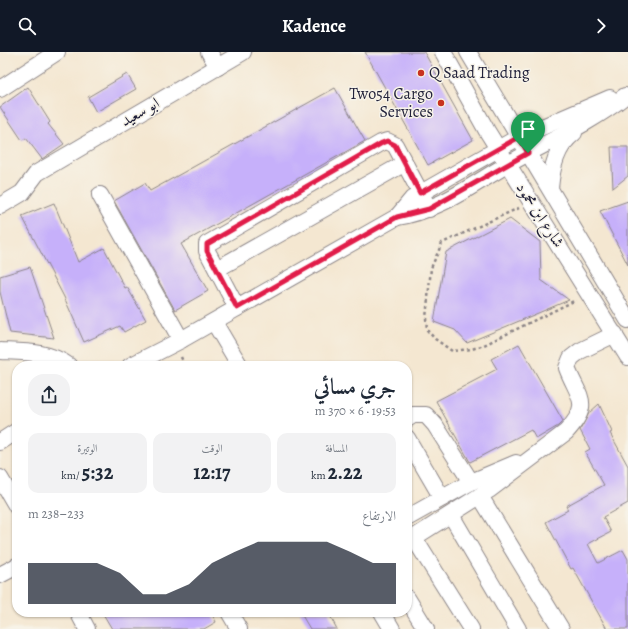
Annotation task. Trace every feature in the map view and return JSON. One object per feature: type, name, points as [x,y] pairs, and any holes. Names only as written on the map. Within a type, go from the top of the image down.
[{"type":"street","points":[[0,89],[57,52]]},
{"type":"street","points":[[209,52],[218,67]]},
{"type":"street","name":"ابو سعيد","points":[[0,206],[22,193],[37,173],[243,52]]},
{"type":"street","name":"شارع ابن محمود","points":[[443,52],[498,149],[590,293],[628,357]]},
{"type":"street","name":"شارع ابن محمود","points":[[468,52],[628,320]]},
{"type":"street","points":[[397,217],[412,199],[420,193],[519,137],[601,100],[627,95]]},
{"type":"street","points":[[140,361],[214,322],[397,217],[429,209],[599,113],[627,95]]},
{"type":"street","points":[[550,188],[552,171],[560,149],[568,138],[599,113]]},
{"type":"street","points":[[237,308],[207,251],[207,244],[378,145],[387,141],[395,145],[429,209]]},
{"type":"street","points":[[217,269],[405,163]]},
{"type":"street","points":[[100,195],[181,340]]},
{"type":"street","points":[[214,322],[237,361]]},
{"type":"street","points":[[416,537],[480,496],[566,432],[574,423],[581,409],[582,399],[567,368],[571,358],[580,351],[615,334]]},
{"type":"street","points":[[0,351],[32,352],[62,361]]},
{"type":"street","points":[[412,416],[426,415],[435,425],[471,482]]},
{"type":"street","points":[[0,442],[12,434]]},
{"type":"street","points":[[412,447],[442,498]]},
{"type":"street","points":[[471,629],[416,537],[412,516],[471,482],[536,455]]},
{"type":"street","points":[[0,478],[12,498]]},
{"type":"street","points":[[480,496],[561,629]]},
{"type":"street","points":[[451,515],[518,629]]},
{"type":"street","points":[[0,575],[12,569]]},
{"type":"street","points":[[412,606],[426,629]]},
{"type":"street","points":[[81,617],[87,629]]},
{"type":"street","points":[[232,617],[239,629]]},
{"type":"street","points":[[385,617],[392,629]]},
{"type":"path","points":[[532,202],[442,243],[431,268],[426,318],[428,330],[435,339],[452,351],[472,349],[590,293]]},
{"type":"building","points":[[365,52],[424,52],[473,140],[428,165]]},
{"type":"building","points":[[127,74],[136,89],[96,112],[88,97]]},
{"type":"building","points":[[28,87],[50,122],[48,124],[64,144],[42,159],[26,138],[22,140],[0,107]]},
{"type":"building","points":[[335,88],[365,141],[181,244],[208,291],[175,310],[114,201],[145,183],[150,191]]},
{"type":"building","points":[[611,147],[628,147],[628,176],[613,188]]},
{"type":"building","points":[[628,201],[628,265],[600,211]]},
{"type":"building","points":[[54,203],[78,262],[104,248],[125,288],[127,287],[146,320],[124,332],[120,326],[84,342],[64,297],[22,216]]},
{"type":"building","points":[[510,219],[540,242],[541,280],[569,300],[467,343],[455,330],[434,322],[446,252]]},
{"type":"building","points":[[30,267],[54,338],[10,333],[0,292],[0,276]]},
{"type":"building","points":[[519,344],[563,421],[558,426],[536,439],[531,430],[470,462],[436,401],[497,369],[491,359]]},
{"type":"building","points":[[599,404],[612,432],[610,433],[628,466],[628,503],[603,517],[611,532],[588,544],[598,563],[623,550],[628,559],[628,629],[607,629],[573,568],[571,569],[546,522],[568,510],[566,506],[604,485],[585,452],[590,449],[580,430],[589,413]]},
{"type":"building","points":[[105,617],[214,617],[216,622],[204,629],[112,629]]},
{"type":"building","points":[[303,617],[331,617],[337,629],[310,629]]},
{"type":"place","name":"Q Saad Trading","points":[[421,73]]},
{"type":"place","name":"Two54 Cargo Services","points":[[441,103]]},
{"type":"route","points":[[519,137],[528,153],[451,199],[415,214],[397,217],[237,308],[206,248],[207,244],[387,141],[395,145],[420,193],[519,137]]}]
